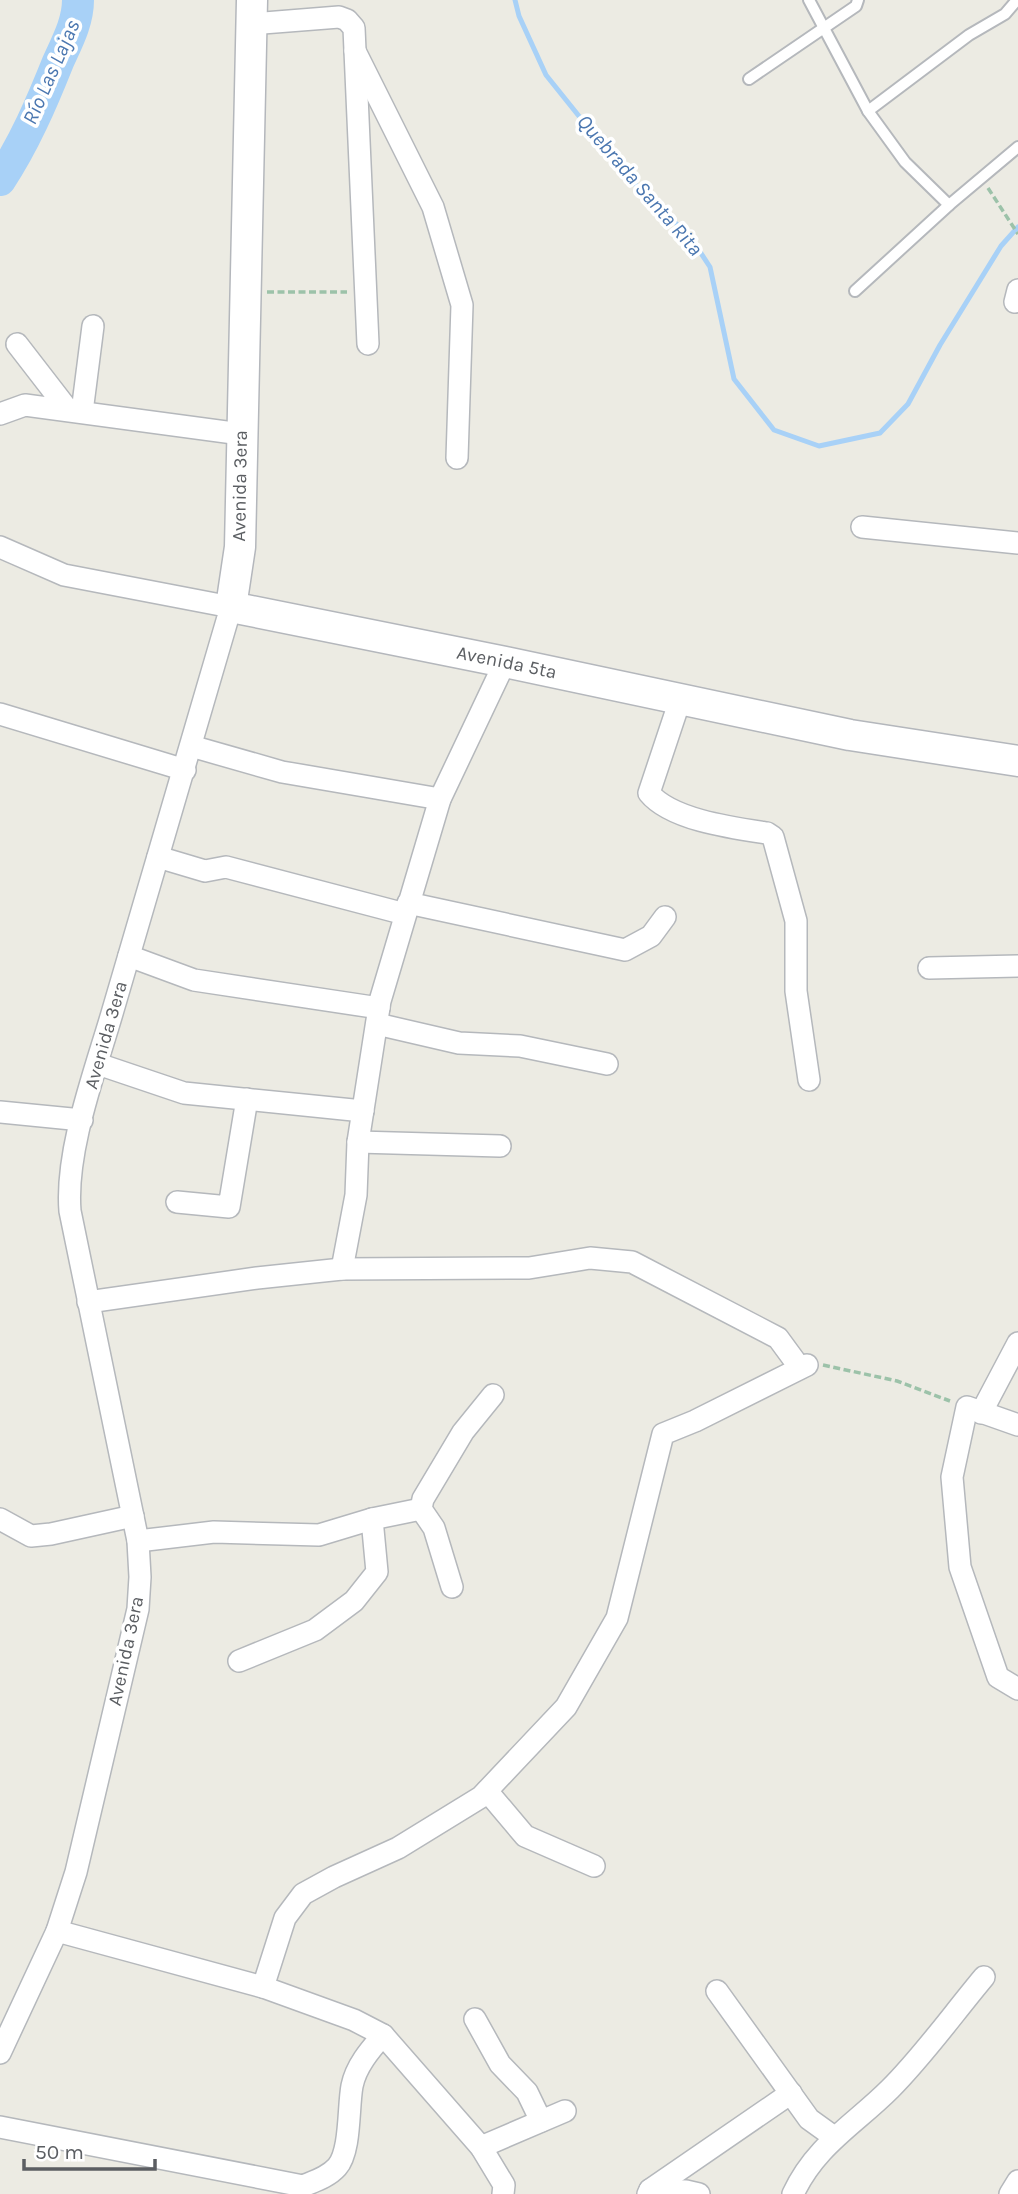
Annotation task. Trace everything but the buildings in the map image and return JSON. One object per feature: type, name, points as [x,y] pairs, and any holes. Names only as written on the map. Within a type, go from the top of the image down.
[{"type":"street","points":[[252,12],[339,17],[348,20],[354,28],[368,344]]},
{"type":"street","name":"Avenida 3era","points":[[0,2053],[57,1931],[76,1872],[138,1609],[138,1541],[88,1302],[68,1190],[82,1120],[231,607],[240,547],[252,12]]},
{"type":"street","points":[[355,51],[433,207],[462,304],[457,458]]},
{"type":"street","points":[[75,411],[93,326]]},
{"type":"street","points":[[17,344],[75,411]]},
{"type":"street","points":[[0,415],[25,405],[241,434]]},
{"type":"street","points":[[862,527],[1018,543]]},
{"type":"street","name":"Avenida 5ta","points":[[0,547],[64,575],[505,662],[850,735],[1018,761]]},
{"type":"street","points":[[342,1269],[356,1195],[358,1142],[378,1016],[440,799],[505,662]]},
{"type":"street","points":[[680,700],[650,782],[649,793],[655,801],[710,825],[767,833],[773,837],[796,921],[796,990],[809,1080]]},
{"type":"street","points":[[0,714],[185,769]]},
{"type":"street","points":[[191,746],[282,772],[440,799]]},
{"type":"street","points":[[158,857],[205,872],[226,867],[407,909],[625,950],[651,936],[665,917]]},
{"type":"street","points":[[129,956],[194,980],[378,1016],[459,1042],[520,1046],[607,1064]]},
{"type":"street","points":[[929,968],[1018,967]]},
{"type":"street","points":[[98,1064],[184,1093],[363,1111]]},
{"type":"street","points":[[177,1202],[229,1207],[247,1099]]},
{"type":"street","points":[[0,1112],[82,1120]]},
{"type":"street","points":[[358,1142],[500,1146]]},
{"type":"street","points":[[88,1302],[342,1269],[529,1268],[590,1258],[632,1262],[778,1338],[804,1367],[663,1434],[617,1618],[566,1707],[487,1791],[398,1847],[303,1894],[285,1918],[263,1987]]},
{"type":"street","points":[[1018,1343],[974,1410],[952,1477],[960,1567],[998,1677],[1018,1689]]},
{"type":"street","points":[[452,1587],[433,1528],[421,1509],[423,1499],[463,1432],[493,1395]]},
{"type":"street","points":[[974,1410],[1018,1425]]},
{"type":"street","points":[[138,1541],[214,1532],[319,1535],[372,1519],[421,1509]]},
{"type":"street","points":[[0,1519],[31,1536],[133,1516]]},
{"type":"street","points":[[239,1661],[314,1630],[354,1601],[377,1572],[372,1519]]},
{"type":"street","points":[[487,1791],[524,1836],[594,1866]]},
{"type":"street","points":[[57,1931],[263,1987],[354,2020],[383,2035],[481,2147],[503,2185],[503,2194]]},
{"type":"street","points":[[793,2194],[803,2174],[834,2137],[890,2089],[984,1978]]},
{"type":"street","points":[[717,1991],[809,2119],[834,2137]]},
{"type":"street","points":[[475,2020],[500,2064],[527,2092],[541,2121]]},
{"type":"street","points":[[0,2127],[303,2186],[325,2177],[338,2166],[346,2141],[352,2085],[366,2054],[383,2035]]},
{"type":"street","points":[[649,2192],[791,2093]]},
{"type":"street","points":[[481,2147],[565,2111]]},
{"type":"street","points":[[1010,2194],[1018,2181]]},
{"type":"street","points":[[649,2192],[686,2191],[699,2194]]},
{"type":"lane","points":[[809,0],[867,111],[905,162],[949,205]]},
{"type":"lane","points":[[749,79],[856,6],[858,0]]},
{"type":"lane","points":[[867,111],[969,35],[1005,14],[1017,0]]},
{"type":"lane","points":[[855,291],[949,205],[1018,148]]},
{"type":"path","points":[[982,178],[1018,234]]},
{"type":"path","points":[[244,292],[366,293]]},
{"type":"path","points":[[804,1367],[827,1365],[897,1381],[974,1410]]},
{"type":"waterway","name":"Río Las Lajas","points":[[0,180],[25,137],[46,92],[71,32],[78,0]]},
{"type":"waterway","name":"Quebrada Santa Rita","points":[[515,0],[519,16],[546,75],[646,197],[689,235],[710,267],[734,379],[774,430],[819,446],[880,433],[908,404],[940,345],[1001,246],[1018,227]]}]
